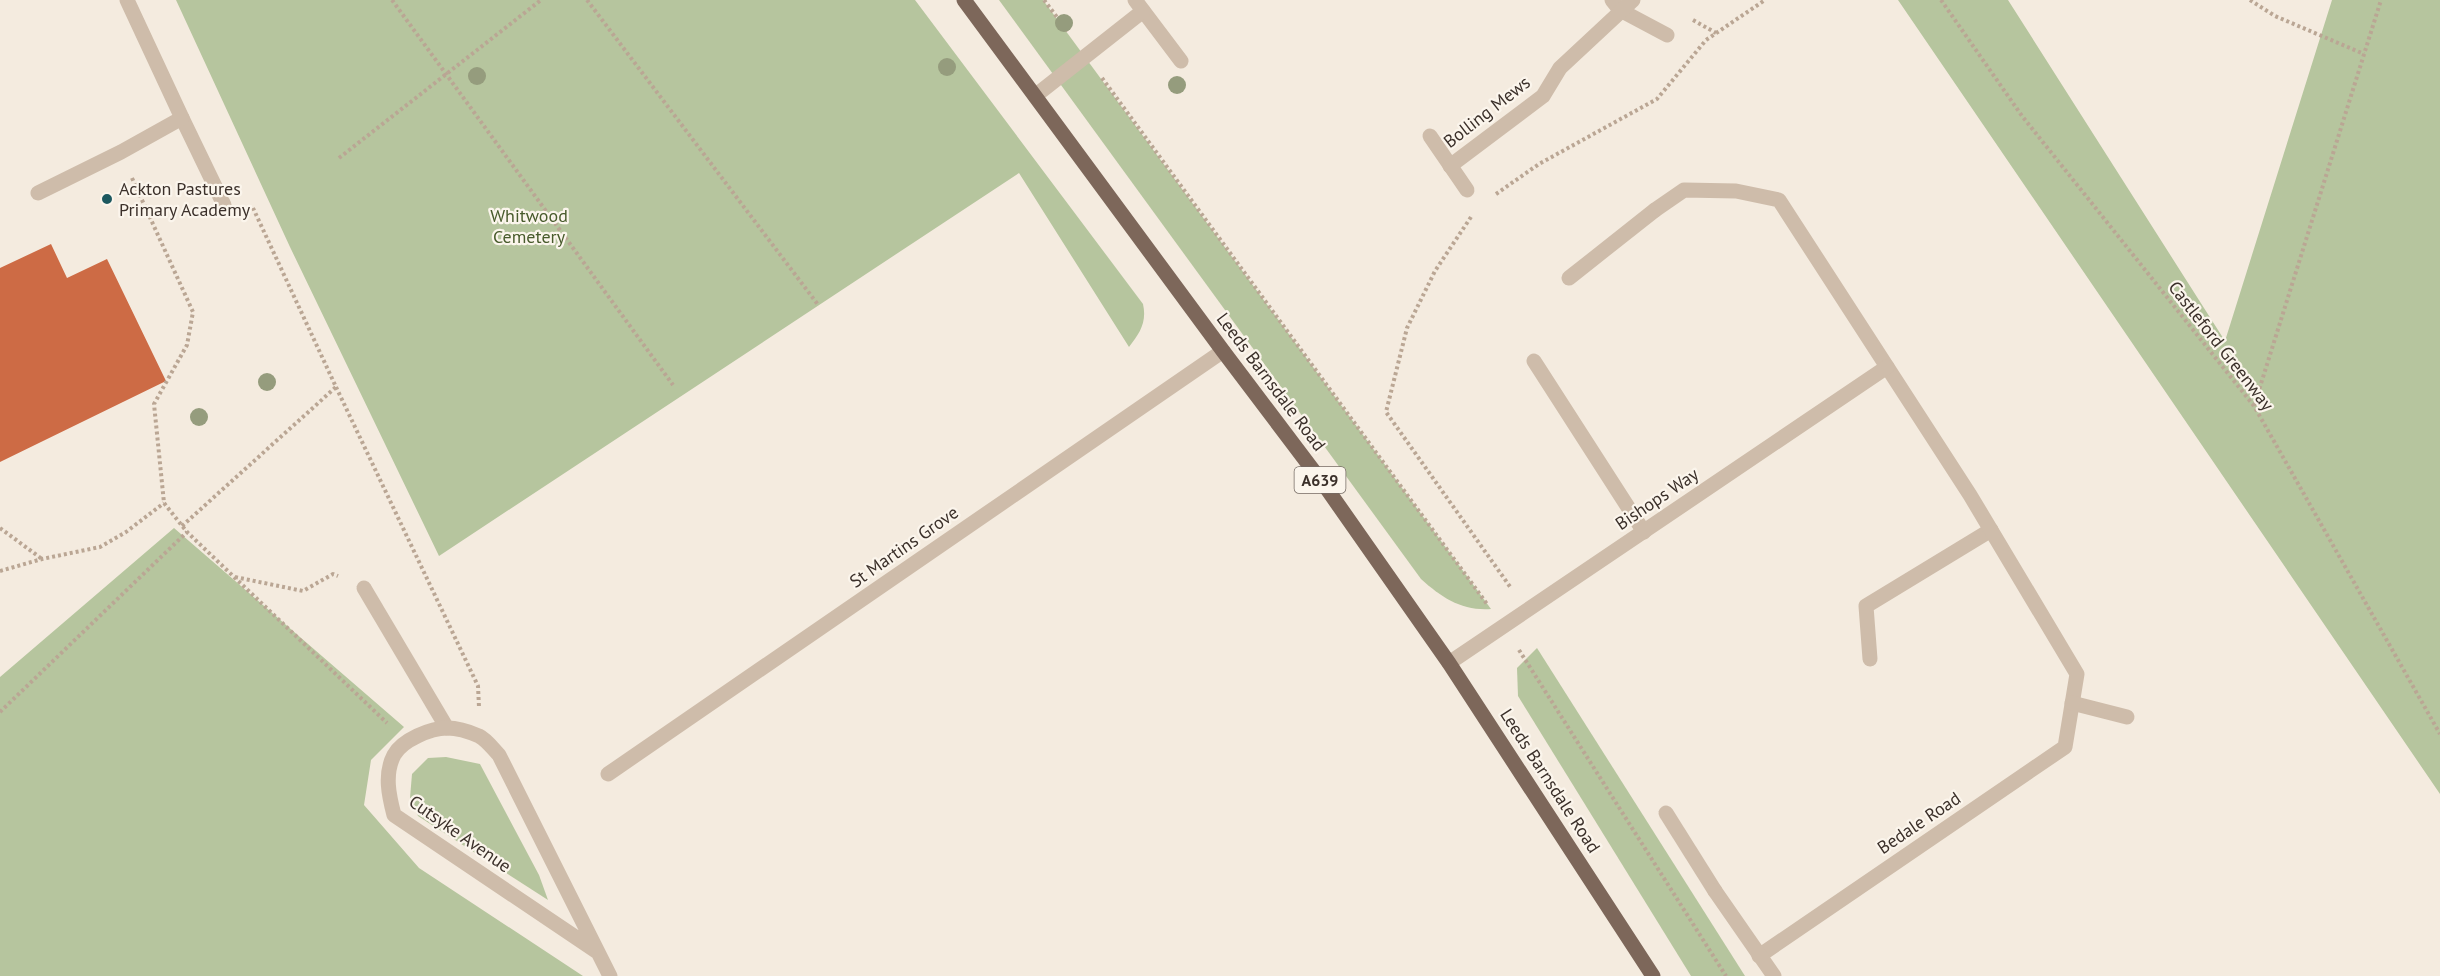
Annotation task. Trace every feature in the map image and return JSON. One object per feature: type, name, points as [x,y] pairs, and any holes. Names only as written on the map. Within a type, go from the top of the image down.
[{"type":"main road","name":"Leeds Barnsdale Road","points":[[964,0],[1325,486],[1449,663],[1653,976]]},
{"type":"street","points":[[127,0],[224,205]]},
{"type":"street","name":"Bolling Mews","points":[[1450,166],[1543,96],[1560,68],[1616,5],[1633,0]]},
{"type":"street","points":[[1035,96],[1086,56],[1139,5],[1181,61]]},
{"type":"street","points":[[1616,5],[1667,35]]},
{"type":"street","points":[[38,193],[121,152],[182,118]]},
{"type":"street","name":"Bolling Mews","points":[[1430,136],[1467,190]]},
{"type":"street","name":"Bedale Road","points":[[1569,278],[1683,190],[1736,191],[1779,200],[1991,530],[2077,674],[2065,747],[1760,956]]},
{"type":"street","name":"St Martins Grove","points":[[608,774],[1223,351]]},
{"type":"street","points":[[1534,361],[1644,531]]},
{"type":"street","name":"Bishops Way","points":[[1449,663],[1887,367]]},
{"type":"street","points":[[1870,659],[1866,606],[1991,530]]},
{"type":"street","points":[[364,588],[447,728]]},
{"type":"street","points":[[2072,703],[2127,717]]},
{"type":"street","points":[[407,743],[425,733],[447,728],[482,737]]},
{"type":"street","name":"Cutsyke Avenue","points":[[482,737],[499,756],[610,976]]},
{"type":"street","name":"Cutsyke Avenue","points":[[407,743],[394,754],[390,771],[388,791],[394,815],[596,951]]},
{"type":"street","points":[[1666,813],[1715,891],[1773,976]]},
{"type":"path","points":[[392,0],[673,385]]},
{"type":"path","points":[[339,158],[541,0]]},
{"type":"path","points":[[587,0],[819,306]]},
{"type":"path","points":[[1044,0],[1503,626],[1726,976]]},
{"type":"path","points":[[1488,199],[1539,164],[1657,99],[1706,40],[1765,0]]},
{"type":"path","name":"Castleford Greenway","points":[[1941,0],[2022,116],[2254,406],[2440,734]]},
{"type":"path","points":[[2250,0],[2275,16],[2364,54]]},
{"type":"path","points":[[2254,406],[2381,0]]},
{"type":"path","points":[[121,152],[193,312],[187,345],[154,404],[164,503],[187,532],[407,743]]},
{"type":"path","points":[[252,204],[478,686],[482,737]]},
{"type":"path","points":[[1474,214],[1435,271],[1407,328],[1386,412],[1527,611]]},
{"type":"path","points":[[182,526],[336,387]]},
{"type":"path","points":[[0,571],[42,559],[100,547],[126,532],[164,503]]},
{"type":"path","points":[[0,528],[42,559]]},
{"type":"path","points":[[0,712],[187,532]]},
{"type":"path","points":[[234,577],[303,591],[333,574],[364,588]]},
{"type":"green space","name":"Whitwood Cemetery","points":[[176,0],[915,0],[1143,304],[1142,327],[1129,347],[1019,173],[439,556],[290,247]]},
{"type":"green space","points":[[999,0],[1043,0],[1491,609],[1471,608],[1453,602],[1421,579]]},
{"type":"green space","points":[[1898,0],[2008,0],[2225,341],[2332,0],[2440,0],[2440,794]]},
{"type":"green space","points":[[174,528],[404,727],[371,760],[364,805],[419,868],[583,976],[0,976],[0,677]]},
{"type":"green space","points":[[1537,648],[1745,976],[1691,976],[1518,696],[1517,668]]},
{"type":"green space","points":[[446,757],[480,764],[539,875],[548,900],[418,816],[410,798],[412,774],[428,758]]},
{"type":"building","points":[[51,244],[67,278],[107,259],[166,381],[0,462],[0,268]]},
{"type":"place","name":"Ackton Pastures Primary Academy","points":[[107,199]]}]
